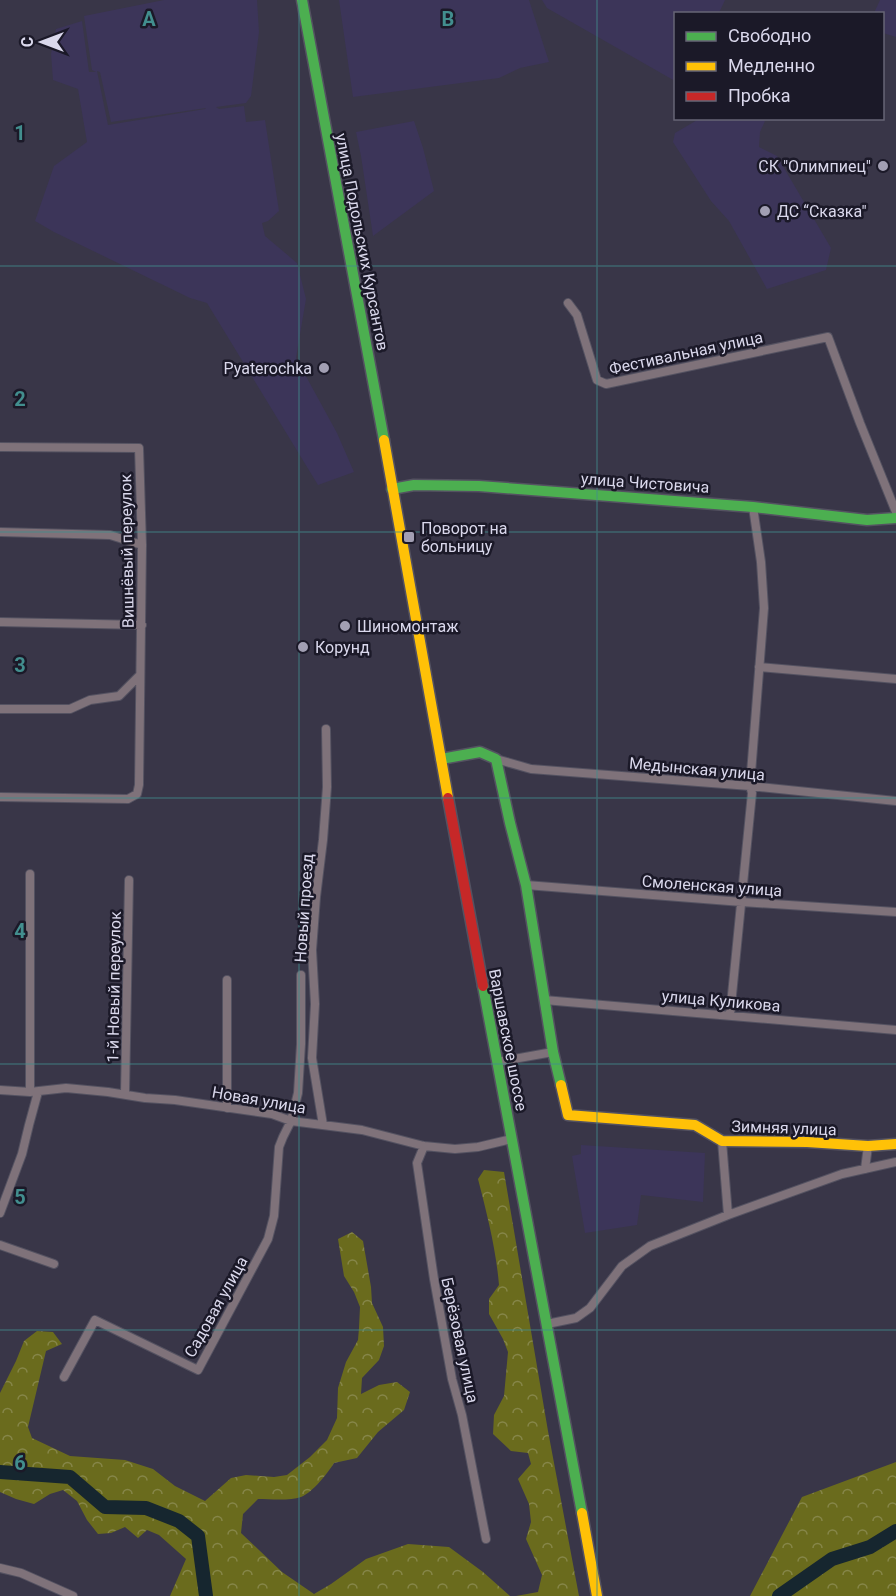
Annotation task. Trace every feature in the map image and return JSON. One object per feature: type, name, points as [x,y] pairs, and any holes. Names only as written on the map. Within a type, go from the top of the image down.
[{"type":"main road","name":"улица Подольских Курсантов","points":[[302,0],[392,489]]},
{"type":"main road","name":"улица Чистовича","points":[[392,489],[414,485],[479,486],[753,507],[867,520],[896,518]]},
{"type":"main road","name":"Варшавское шоссе","points":[[392,489],[597,1596]]},
{"type":"main road","points":[[441,759],[480,752],[496,759],[526,885],[553,1052]]},
{"type":"main road","name":"Зимняя улица","points":[[553,1052],[568,1114],[695,1125],[722,1141],[807,1142],[868,1146],[896,1144]]},
{"type":"street","name":"Фестивальная улица","points":[[568,303],[577,315],[597,380],[606,384],[828,337],[896,512]]},
{"type":"street","name":"Вишнёвый переулок","points":[[0,447],[139,448],[142,545],[139,785],[137,794],[129,799],[0,797]]},
{"type":"street","points":[[730,1015],[752,793],[750,786],[764,608],[761,562],[753,507]]},
{"type":"street","points":[[0,532],[110,535],[142,545]]},
{"type":"street","points":[[0,622],[142,625]]},
{"type":"street","points":[[759,667],[896,679]]},
{"type":"street","points":[[0,709],[70,709],[90,700],[119,696],[140,675]]},
{"type":"street","name":"Новый проезд","points":[[323,1125],[312,1058],[315,1004],[312,950],[327,787],[326,729]]},
{"type":"street","name":"Медынская улица","points":[[496,759],[531,769],[750,786],[896,801]]},
{"type":"street","points":[[0,1213],[22,1154],[34,1092],[30,874]]},
{"type":"street","name":"1-й Новый переулок","points":[[125,1094],[129,880]]},
{"type":"street","name":"Смоленская улица","points":[[526,885],[896,912]]},
{"type":"street","points":[[291,1121],[298,1093],[300,1069],[301,975]]},
{"type":"street","points":[[227,980],[227,1108]]},
{"type":"street","name":"улица Куликова","points":[[544,1000],[896,1030]]},
{"type":"street","points":[[497,1062],[553,1052]]},
{"type":"street","name":"Новая улица","points":[[0,1090],[34,1092],[66,1088],[175,1100],[272,1114],[291,1121],[362,1130],[424,1146],[455,1149],[478,1147],[512,1139]]},
{"type":"street","name":"Садовая улица","points":[[64,1377],[95,1320],[198,1370],[270,1233],[274,1216],[278,1152],[291,1121]]},
{"type":"street","points":[[722,1141],[728,1215]]},
{"type":"street","name":"Берёзовая улица","points":[[424,1146],[417,1163],[434,1278],[452,1379],[462,1415],[486,1539]]},
{"type":"street","points":[[865,1169],[868,1146]]},
{"type":"street","points":[[547,1324],[576,1318],[590,1308],[622,1266],[650,1246],[842,1174],[896,1162]]},
{"type":"street","points":[[0,1245],[54,1264]]},
{"type":"street","points":[[0,1568],[21,1573],[73,1596]]},
{"type":"shaded area","points":[[164,0],[257,0],[259,32],[251,96],[246,103],[216,107],[219,109],[244,106],[246,122],[265,120],[279,211],[268,221],[262,223],[265,236],[297,263],[306,299],[296,358],[337,433],[354,472],[318,485],[207,303],[190,298],[35,221],[54,166],[87,142],[78,89],[53,80],[51,54],[56,29],[82,21],[89,72],[96,72],[92,70],[84,16]],"holes":[[[97,71],[100,72],[111,122],[206,108],[108,125]]]},
{"type":"shaded area","points":[[339,0],[529,0],[549,62],[520,68],[499,78],[353,97]]},
{"type":"shaded area","points":[[542,0],[725,0],[719,12],[674,12],[674,80],[547,8]]},
{"type":"shaded area","points":[[880,0],[896,0],[896,37],[884,33],[884,12],[874,12]]},
{"type":"shaded area","name":"ДС “Сказка\"","points":[[697,120],[764,120],[759,147],[777,156],[831,248],[826,270],[767,289],[729,221],[711,201],[673,142],[675,133]]},
{"type":"shaded area","points":[[414,121],[434,191],[373,236],[356,132]]},
{"type":"shaded area","points":[[581,1145],[705,1153],[703,1202],[641,1195],[637,1225],[585,1233],[572,1156],[581,1154]]},
{"type":"green space","points":[[484,1170],[504,1172],[579,1596],[516,1596],[538,1592],[542,1575],[526,1539],[531,1522],[529,1504],[518,1479],[531,1464],[528,1453],[511,1451],[493,1434],[494,1415],[504,1396],[508,1352],[489,1314],[489,1299],[499,1285],[488,1218],[478,1179]]},
{"type":"green space","points":[[352,1232],[363,1241],[372,1303],[383,1327],[384,1346],[379,1360],[362,1378],[361,1394],[379,1385],[397,1382],[410,1392],[404,1410],[378,1432],[357,1458],[334,1463],[306,1495],[280,1500],[258,1499],[243,1514],[241,1533],[282,1572],[314,1594],[366,1559],[408,1544],[449,1547],[483,1572],[510,1596],[170,1596],[186,1559],[159,1535],[147,1530],[138,1538],[125,1527],[111,1533],[98,1534],[77,1501],[63,1490],[50,1494],[34,1504],[0,1492],[0,1393],[24,1341],[37,1331],[53,1332],[62,1344],[46,1351],[28,1427],[32,1438],[70,1456],[125,1460],[153,1469],[175,1486],[205,1501],[231,1478],[246,1475],[274,1477],[287,1475],[327,1440],[337,1418],[338,1388],[346,1362],[358,1340],[360,1307],[344,1276],[338,1239]]},
{"type":"green space","points":[[896,1462],[896,1596],[750,1596],[802,1497]]},
{"type":"waterway","points":[[0,1472],[70,1477],[105,1507],[146,1508],[179,1521],[198,1536],[206,1596]]},
{"type":"waterway","points":[[779,1596],[832,1559],[870,1547],[896,1531]]},
{"type":"traffic: fast","points":[[302,0],[384,440]]},
{"type":"traffic: fast","points":[[392,489],[414,485],[479,486],[753,507],[867,520],[896,518]]},
{"type":"traffic: fast","points":[[441,759],[480,752],[496,759],[526,885],[553,1052],[561,1085]]},
{"type":"traffic: fast","points":[[483,986],[582,1513]]},
{"type":"traffic: slow","points":[[384,440],[448,798]]},
{"type":"traffic: slow","points":[[561,1085],[568,1115],[695,1125],[722,1141],[807,1142],[868,1146],[896,1144]]},
{"type":"traffic: slow","points":[[582,1513],[597,1596]]},
{"type":"traffic: jam","points":[[448,798],[483,986]]},
{"type":"place","name":"СК \"Олимпиец\"","points":[[883,166]]},
{"type":"place","name":"ДС “Сказка\"","points":[[765,211]]},
{"type":"place","name":"Pyaterochka","points":[[324,368]]},
{"type":"place","name":"Поворот на больницу","points":[[409,537]]},
{"type":"place","name":"Шиномонтаж","points":[[345,626]]},
{"type":"place","name":"Корунд","points":[[303,647]]}]
